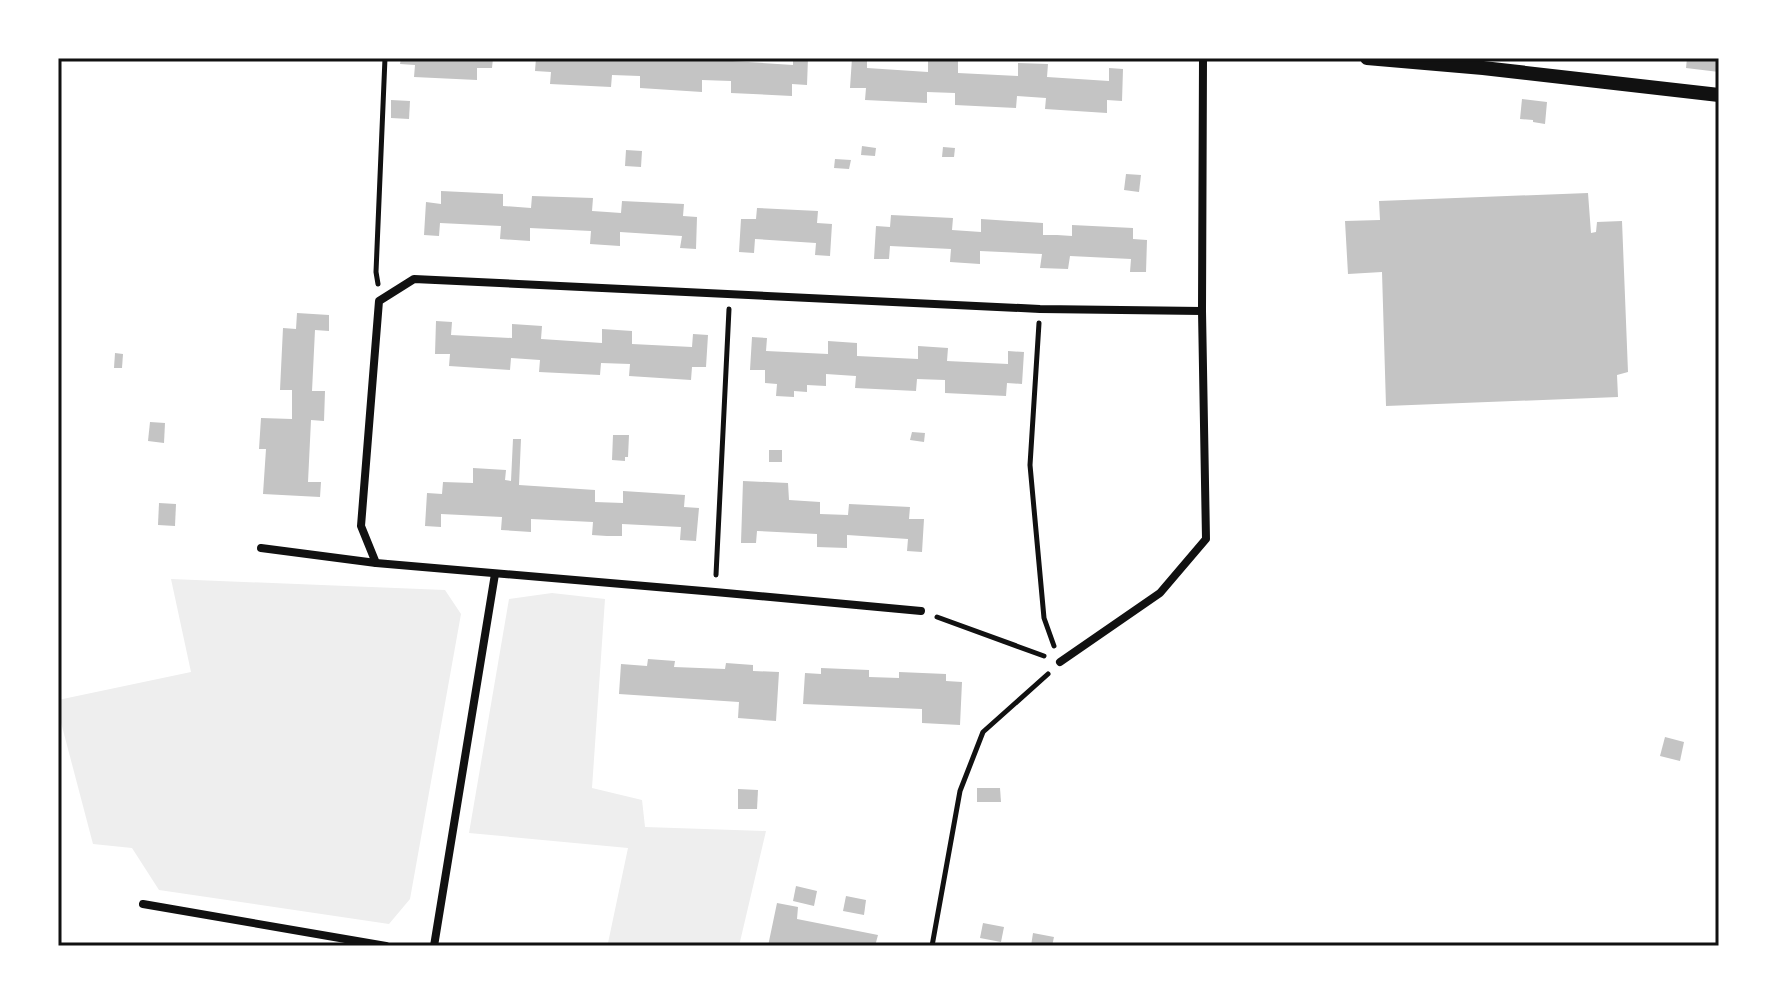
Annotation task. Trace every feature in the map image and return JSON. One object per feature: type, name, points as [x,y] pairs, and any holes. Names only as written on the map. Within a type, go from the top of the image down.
[{"type":"street","points":[[1060,662],[1160,593],[1206,539],[1202,311],[1203,58]]},
{"type":"street","points":[[1367,58],[1484,63],[1719,95]]},
{"type":"street","points":[[376,563],[361,526],[379,301],[414,279],[1040,309],[1202,311]]},
{"type":"street","points":[[261,548],[376,563],[921,611]]},
{"type":"street","points":[[434,946],[495,574]]},
{"type":"street","points":[[143,904],[386,946]]},
{"type":"path","points":[[379,301],[376,272],[385,58]]},
{"type":"path","points":[[715,592],[730,294]]},
{"type":"path","points":[[1040,309],[1030,465],[1044,618],[1060,662]]},
{"type":"path","points":[[921,611],[1060,662]]},
{"type":"path","points":[[932,946],[960,791],[983,732],[1060,662]]},
{"type":"shaded area","points":[[171,579],[445,590],[461,614],[410,899],[389,924],[159,890],[132,848],[93,844],[58,711],[58,700],[191,672]]},
{"type":"shaded area","points":[[552,593],[605,599],[592,788],[642,800],[645,827],[766,831],[739,946],[619,946],[608,943],[628,848],[469,833],[509,599]]},
{"type":"building","points":[[401,58],[493,58],[492,68],[477,68],[477,80],[414,77],[415,65],[400,64]]},
{"type":"building","points":[[536,58],[732,58],[732,61],[793,65],[793,58],[808,58],[807,85],[792,84],[792,96],[731,93],[731,81],[702,80],[702,92],[640,88],[640,76],[612,75],[611,87],[550,84],[551,72],[535,71]]},
{"type":"building","points":[[852,58],[867,58],[867,68],[928,72],[928,58],[958,60],[958,73],[1018,76],[1018,63],[1048,64],[1047,77],[1109,81],[1109,68],[1123,69],[1122,101],[1107,100],[1107,113],[1045,109],[1046,98],[1017,96],[1016,108],[955,105],[955,93],[927,92],[927,103],[865,100],[866,88],[850,88]]},
{"type":"building","points":[[1687,58],[1719,58],[1719,72],[1686,68]]},
{"type":"building","points":[[1522,99],[1547,102],[1545,124],[1520,119]]},
{"type":"building","points":[[391,100],[410,101],[409,119],[391,118]]},
{"type":"building","points":[[862,146],[876,148],[875,156],[861,155]]},
{"type":"building","points":[[943,147],[955,148],[954,157],[942,157]]},
{"type":"building","points":[[626,150],[642,151],[641,167],[625,166]]},
{"type":"building","points":[[835,159],[851,160],[849,169],[834,168]]},
{"type":"building","points":[[1126,174],[1141,175],[1139,192],[1124,190]]},
{"type":"building","points":[[441,191],[503,194],[503,206],[531,208],[532,196],[593,198],[592,211],[621,213],[622,201],[684,204],[683,216],[697,217],[696,249],[680,248],[682,236],[620,232],[620,246],[590,244],[591,231],[530,228],[530,241],[500,239],[501,226],[440,223],[439,236],[424,235],[426,202],[441,204]]},
{"type":"building","points":[[1588,193],[1591,233],[1596,232],[1597,222],[1622,221],[1628,372],[1617,375],[1618,397],[1386,406],[1382,272],[1348,274],[1345,221],[1380,220],[1379,201]]},
{"type":"building","points":[[757,208],[818,211],[817,223],[832,224],[830,256],[815,255],[816,243],[755,239],[754,253],[739,252],[741,219],[756,219]]},
{"type":"building","points":[[891,215],[953,218],[952,230],[981,232],[981,219],[1043,223],[1043,235],[1072,236],[1072,225],[1133,228],[1133,239],[1147,240],[1146,272],[1130,272],[1131,259],[1070,256],[1068,269],[1040,268],[1042,254],[980,251],[980,264],[950,262],[951,249],[890,246],[889,259],[874,259],[876,226],[890,227]]},
{"type":"building","points":[[297,313],[329,315],[329,331],[315,330],[312,391],[325,391],[324,421],[311,420],[308,482],[321,482],[320,497],[263,494],[266,449],[259,449],[261,418],[292,419],[292,390],[280,390],[283,328],[296,329]]},
{"type":"building","points":[[436,321],[452,322],[451,335],[512,338],[512,324],[542,326],[541,339],[602,343],[602,329],[632,331],[632,344],[692,347],[693,334],[708,335],[706,367],[692,367],[691,380],[629,376],[630,364],[601,363],[600,375],[539,372],[540,360],[511,358],[510,370],[449,366],[450,354],[435,354]]},
{"type":"building","points":[[752,337],[767,338],[766,351],[828,354],[828,341],[857,343],[857,356],[918,359],[918,346],[948,348],[947,361],[1008,364],[1008,351],[1024,352],[1022,384],[1007,383],[1006,396],[945,393],[945,380],[917,379],[916,391],[855,388],[856,376],[826,374],[826,386],[807,385],[807,392],[794,391],[794,397],[776,396],[777,384],[765,383],[765,370],[750,370]]},
{"type":"building","points":[[115,353],[123,354],[122,368],[114,368]]},
{"type":"building","points":[[150,422],[165,423],[164,443],[148,441]]},
{"type":"building","points":[[912,432],[925,433],[924,442],[910,440]]},
{"type":"building","points":[[613,435],[629,435],[625,461],[612,460]]},
{"type":"building","points":[[513,439],[521,439],[519,485],[595,490],[595,502],[623,503],[623,491],[685,495],[684,507],[699,508],[696,541],[680,540],[681,527],[622,524],[622,536],[592,535],[593,522],[531,519],[531,532],[501,530],[502,517],[441,514],[441,527],[425,526],[427,493],[442,494],[443,482],[473,483],[473,468],[506,470],[505,480],[511,481]]},
{"type":"building","points":[[769,450],[782,450],[782,462],[769,462]]},
{"type":"building","points":[[743,481],[788,483],[789,500],[820,502],[820,514],[848,515],[849,504],[910,507],[909,519],[924,519],[922,552],[907,551],[908,539],[847,535],[847,548],[817,547],[817,534],[757,531],[756,543],[741,543]]},
{"type":"building","points":[[159,503],[176,504],[175,526],[158,525]]},
{"type":"building","points":[[648,659],[675,661],[674,667],[725,669],[726,663],[753,665],[753,671],[779,672],[776,721],[738,718],[739,702],[619,694],[621,664],[647,666]]},
{"type":"building","points":[[821,668],[869,670],[869,677],[899,678],[899,672],[946,674],[946,681],[962,682],[960,725],[922,723],[922,709],[803,704],[805,673],[821,674]]},
{"type":"building","points":[[1665,737],[1684,742],[1680,761],[1660,756]]},
{"type":"building","points":[[977,788],[1000,788],[1001,802],[977,802]]},
{"type":"building","points":[[738,789],[758,790],[757,809],[738,809]]},
{"type":"building","points":[[796,886],[817,891],[814,906],[793,901]]},
{"type":"building","points":[[846,896],[866,900],[864,915],[843,911]]},
{"type":"building","points":[[777,903],[798,907],[797,919],[878,935],[875,946],[768,946]]},
{"type":"building","points":[[983,923],[1004,927],[1001,942],[980,938]]},
{"type":"building","points":[[1033,933],[1054,937],[1052,946],[1031,946]]}]
